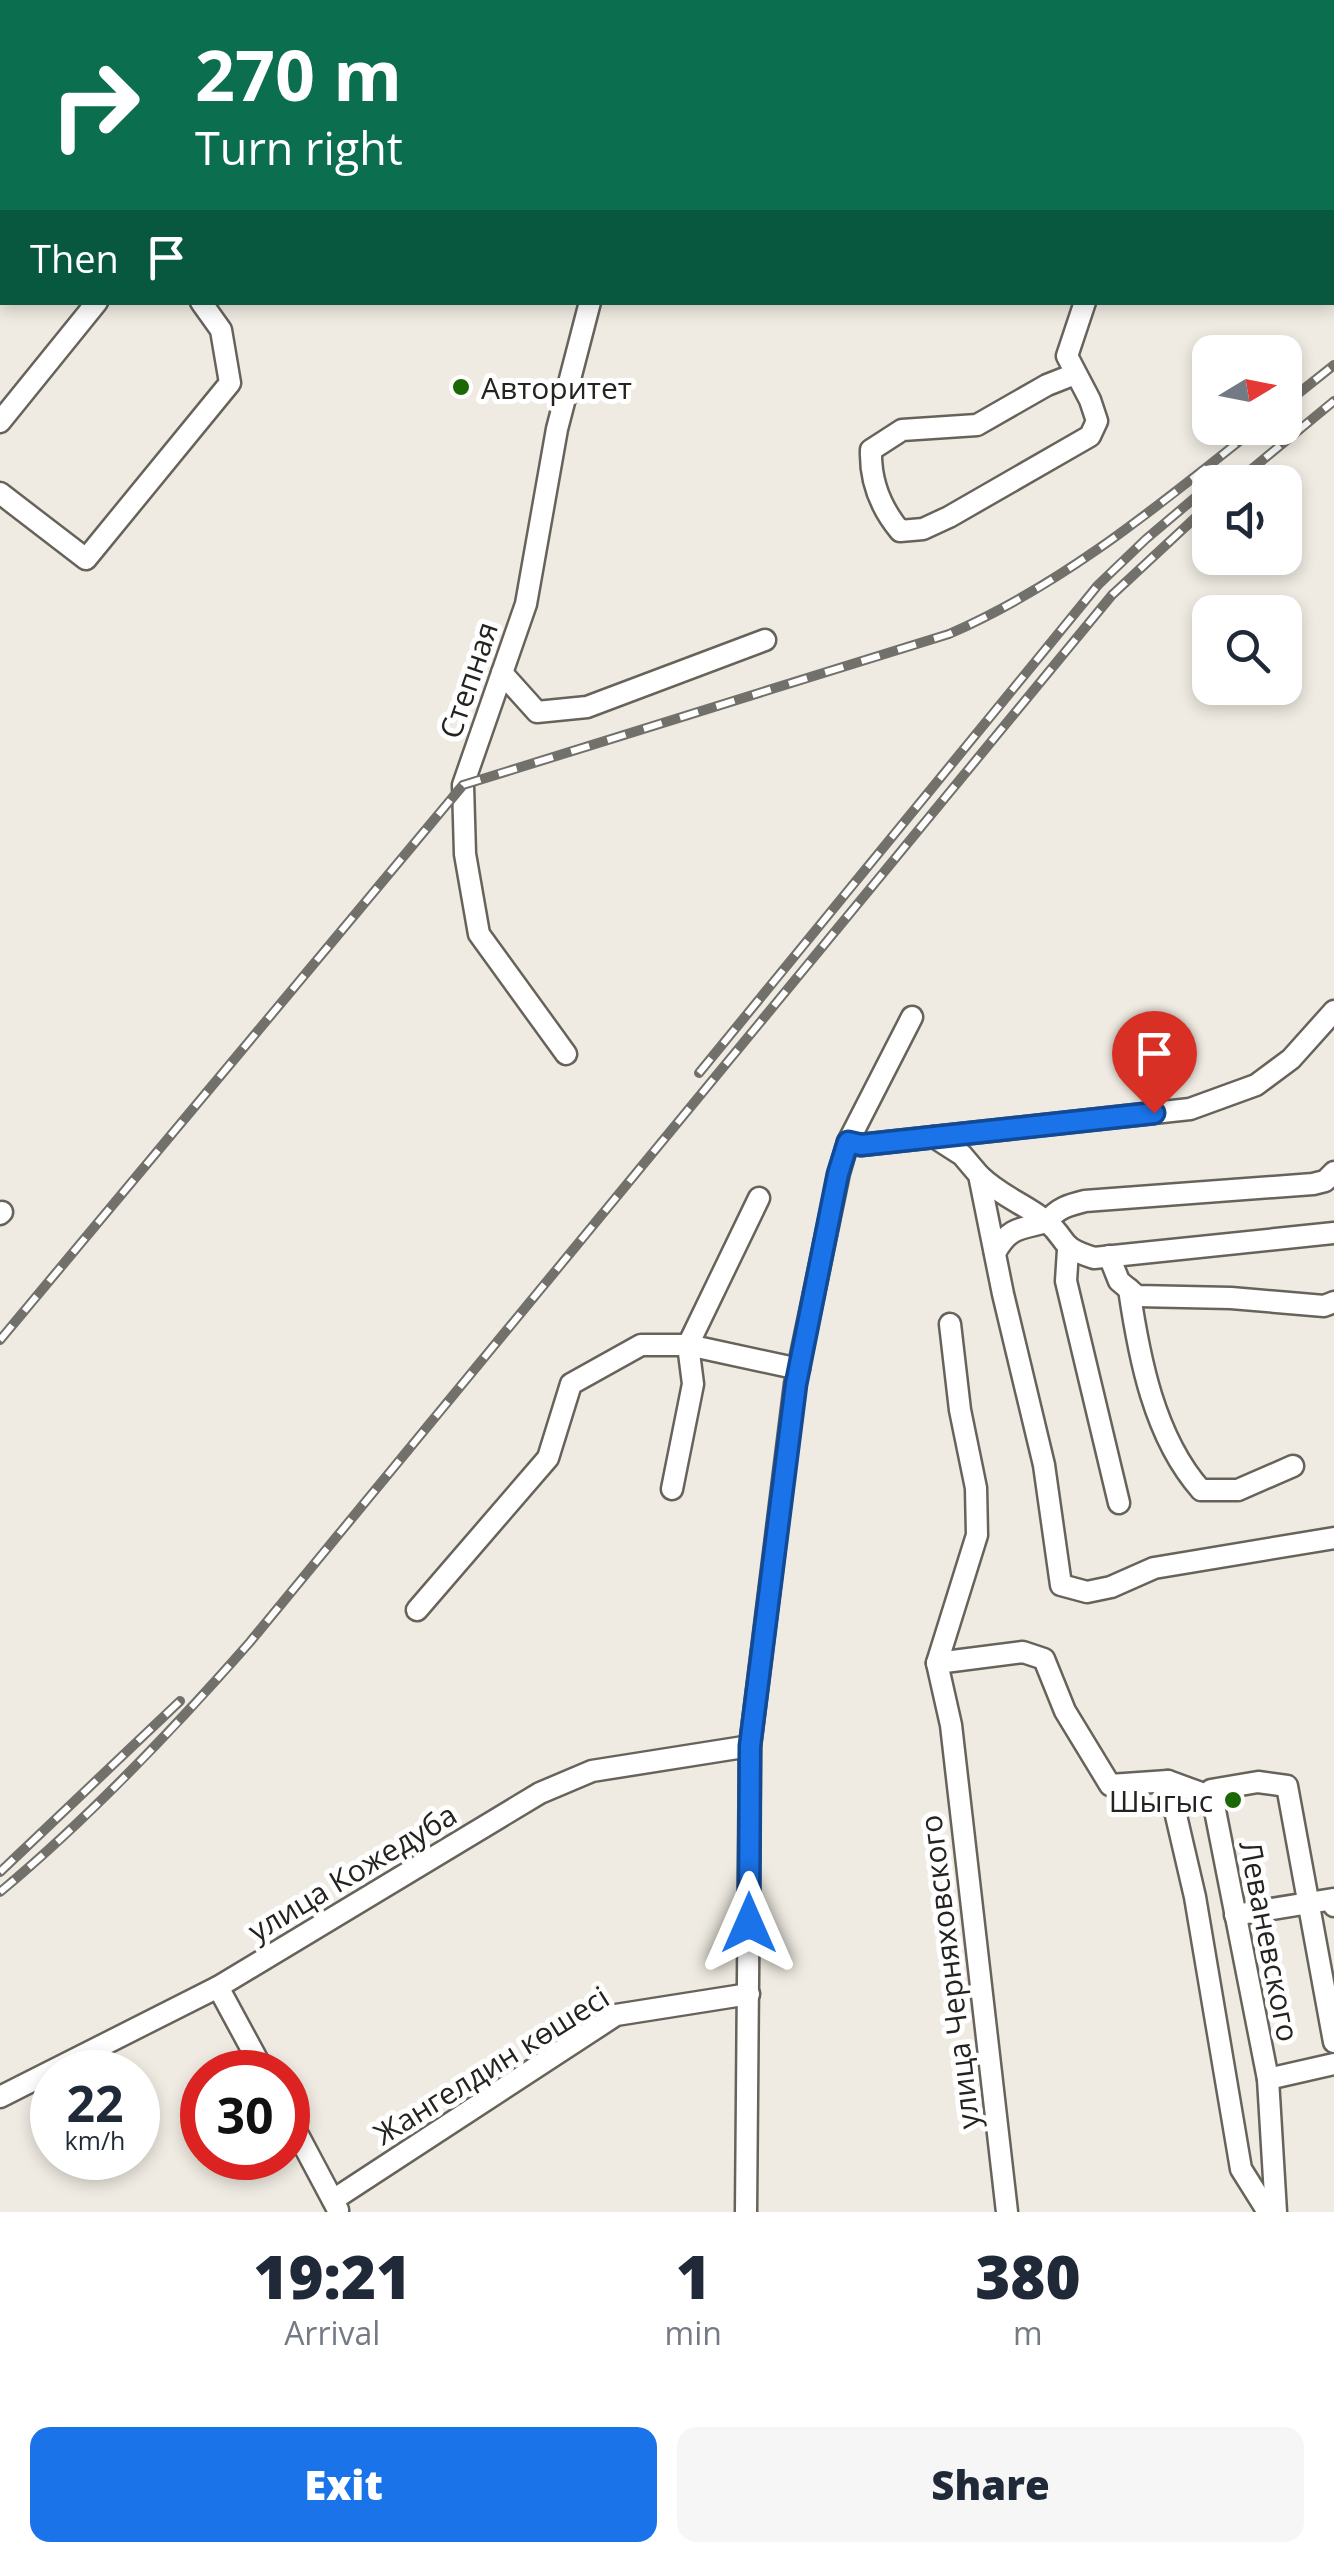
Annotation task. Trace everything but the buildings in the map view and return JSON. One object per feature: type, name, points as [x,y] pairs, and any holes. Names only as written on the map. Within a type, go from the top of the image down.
[{"type":"street","points":[[0,422],[95,305]]},
{"type":"street","points":[[0,493],[86,559],[230,383],[221,330],[203,305]]},
{"type":"street","name":"Степная","points":[[566,1054],[479,934],[465,854],[463,785],[526,604],[557,428],[589,305]]},
{"type":"street","points":[[1075,374],[1046,385],[977,425],[902,430],[871,450],[870,471],[886,514],[900,531],[923,529],[1090,436],[1097,421],[1067,356],[1084,305]]},
{"type":"street","points":[[502,673],[537,712],[587,708],[765,640]]},
{"type":"street","points":[[848,1142],[861,1145],[934,1138],[1190,1109],[1256,1084],[1291,1059],[1334,1011]]},
{"type":"street","points":[[746,2212],[750,1746],[799,1369],[838,1174],[848,1142],[912,1017]]},
{"type":"street","points":[[934,1138],[962,1155],[1000,1194],[1047,1222],[1068,1250],[1094,1258],[1334,1232]]},
{"type":"street","points":[[995,1254],[1004,1237],[1018,1228],[1047,1222],[1053,1213],[1066,1206],[1313,1184],[1325,1181],[1334,1172]]},
{"type":"street","points":[[979,1174],[1044,1466],[1061,1585],[1088,1592],[1111,1587],[1154,1568],[1334,1538]]},
{"type":"street","points":[[672,1489],[693,1384],[688,1344],[760,1198]]},
{"type":"street","points":[[1068,1250],[1066,1282],[1118,1504]]},
{"type":"street","points":[[1108,1256],[1119,1281],[1138,1296],[1324,1306],[1334,1302]]},
{"type":"street","points":[[1129,1289],[1138,1351],[1159,1413],[1183,1470],[1201,1490],[1238,1490],[1293,1466]]},
{"type":"street","points":[[950,1324],[960,1410],[976,1488],[977,1536],[937,1663],[1023,1652],[1044,1659],[1066,1711],[1110,1786],[1168,1780],[1212,1796]]},
{"type":"street","points":[[416,1610],[548,1458],[571,1384],[641,1345],[688,1344],[799,1369]]},
{"type":"street","name":"улица Черняховского","points":[[937,1663],[950,1725],[1007,2212]]},
{"type":"street","name":"улица Кожедуба","points":[[0,2097],[218,1987],[540,1794],[592,1771],[750,1746]]},
{"type":"street","points":[[1168,1780],[1195,1896],[1241,2169],[1268,2212]]},
{"type":"street","name":"Леваневского","points":[[1276,2212],[1268,2079],[1211,1790],[1258,1782],[1287,1786],[1334,2042]]},
{"type":"street","points":[[1234,1915],[1333,1899],[1334,1906]]},
{"type":"street","points":[[218,1987],[252,2050]]},
{"type":"street","name":"Жангелдин көшесі","points":[[336,2206],[616,2015],[749,1994]]},
{"type":"street","name":"Леваневского","points":[[1268,2079],[1334,2064]]},
{"type":"street","points":[[310,2157],[336,2206]]},
{"type":"railway","points":[[1302,390],[1334,365]]},
{"type":"railway","points":[[1257,465],[1334,401]]},
{"type":"railway","points":[[0,1340],[463,785],[949,634],[1032,592],[1071,567],[1234,445]]},
{"type":"railway","points":[[699,1073],[1098,585],[1192,500]]},
{"type":"railway","points":[[0,1892],[130,1772],[250,1642],[1112,595],[1192,521]]},
{"type":"railway","points":[[0,1872],[180,1701]]},
{"type":"place","name":"Авторитет","points":[[461,387]]},
{"type":"place","name":"Шыгыс","points":[[1233,1800]]},
{"type":"route","points":[[749,1923],[750,1746],[786,1456],[796,1384],[838,1174],[848,1142],[861,1145],[1154,1113]]}]
